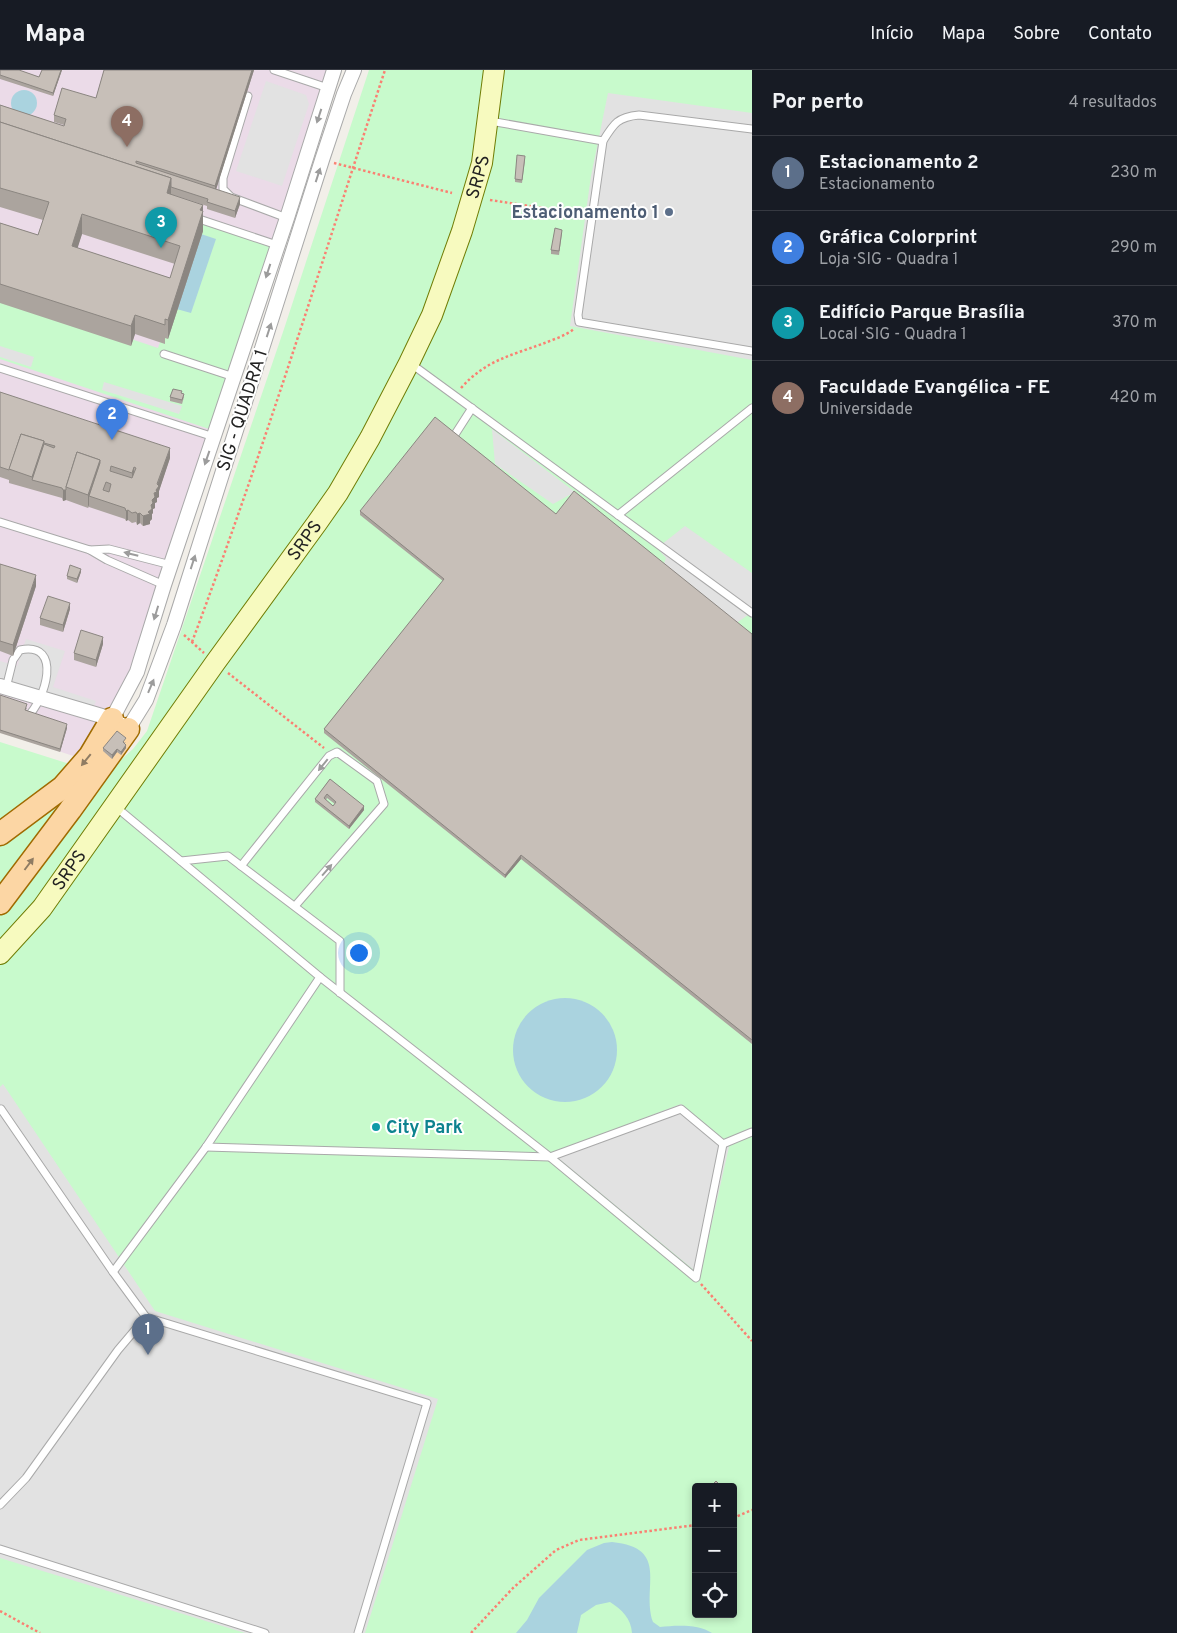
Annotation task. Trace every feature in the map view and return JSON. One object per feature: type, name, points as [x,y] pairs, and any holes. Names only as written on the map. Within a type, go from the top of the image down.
[{"type":"main road","name":"SRPS","points":[[0,954],[42,908],[338,493],[370,438],[432,315],[462,231],[482,163],[494,70]]},
{"type":"main road","points":[[0,834],[62,787],[120,724]]},
{"type":"main road","points":[[0,903],[70,810],[120,724]]},
{"type":"street","name":"SIG - QUADRA 1","points":[[120,724],[334,70]]},
{"type":"street","name":"SIG - QUADRA 1","points":[[120,724],[146,700],[174,625],[322,160],[354,70]]},
{"type":"street","points":[[3,687],[120,724]]},
{"type":"lane","points":[[274,70],[328,88]]},
{"type":"lane","points":[[248,96],[223,178],[223,189],[231,197],[287,218]]},
{"type":"lane","points":[[752,128],[634,115],[619,119],[612,126],[603,141],[578,315],[579,322],[752,351]]},
{"type":"lane","points":[[487,120],[603,141]]},
{"type":"lane","points":[[187,214],[277,245]]},
{"type":"lane","points":[[164,354],[234,376]]},
{"type":"lane","points":[[409,363],[752,613]]},
{"type":"lane","points":[[0,368],[214,437]]},
{"type":"lane","points":[[454,436],[472,408]]},
{"type":"lane","points":[[618,515],[752,408]]},
{"type":"lane","points":[[0,522],[90,550],[107,560],[164,585]]},
{"type":"lane","points":[[90,550],[109,549],[171,565]]},
{"type":"lane","points":[[3,687],[16,654],[20,650],[28,648],[42,654],[48,670],[40,698],[34,711],[27,717],[22,718]]},
{"type":"lane","points":[[241,866],[329,756],[337,752],[377,781],[384,804],[295,906]]},
{"type":"lane","points":[[114,806],[320,977],[550,1157],[696,1278],[723,1144]]},
{"type":"lane","points":[[181,861],[228,856],[340,941],[340,992]]},
{"type":"lane","points":[[112,1272],[206,1147],[320,977]]},
{"type":"lane","points":[[206,1147],[550,1157],[681,1108],[723,1144]]},
{"type":"lane","points":[[0,1110],[2,1109],[112,1272],[146,1317],[428,1403],[358,1633]]},
{"type":"lane","points":[[723,1144],[752,1132]]},
{"type":"lane","points":[[0,1505],[26,1478],[118,1350],[146,1317]]},
{"type":"lane","points":[[0,1549],[265,1633]]},
{"type":"path","points":[[192,642],[266,435],[385,70]]},
{"type":"path","points":[[322,160],[452,193]]},
{"type":"path","points":[[490,200],[592,216]]},
{"type":"path","points":[[455,395],[481,369],[570,332],[579,322]]},
{"type":"path","points":[[174,625],[215,663],[332,755]]},
{"type":"path","points":[[696,1278],[752,1341]]},
{"type":"path","points":[[737,1516],[752,1510]]},
{"type":"path","points":[[471,1633],[513,1588],[556,1550],[579,1540],[692,1526]]},
{"type":"path","points":[[0,1612],[40,1633]]},
{"type":"shaded area","points":[[0,70],[333,70],[104,766],[0,732]]},
{"type":"shaded area","points":[[266,81],[306,95],[309,104],[282,186],[236,171]]},
{"type":"shaded area","name":"Estacionamento 1","points":[[608,93],[752,113],[752,360],[570,326],[591,176]]},
{"type":"shaded area","points":[[0,346],[34,357],[31,367],[0,357]]},
{"type":"shaded area","points":[[104,382],[182,406],[179,414],[102,390]]},
{"type":"shaded area","points":[[492,429],[575,492],[553,504],[495,464]]},
{"type":"shaded area","points":[[685,526],[752,573],[752,618],[748,615],[735,624],[662,569],[666,558],[657,548]]},
{"type":"shaded area","points":[[26,639],[65,651],[53,687],[96,701],[93,708],[0,678],[0,661],[17,666]]},
{"type":"shaded area","points":[[3,1084],[155,1311],[438,1399],[365,1633],[245,1633],[0,1558],[0,1087]]},
{"type":"shaded area","points":[[681,1104],[729,1147],[700,1275],[552,1153]]},
{"type":"green space","name":"City Park","points":[[369,70],[752,70],[752,1633],[0,1633],[0,742],[76,766],[116,764],[133,749],[147,731],[284,329]]},
{"type":"green space","points":[[201,222],[271,246],[209,429],[0,359],[0,295],[158,348]]},
{"type":"water","points":[[24,90],[33,94],[37,103],[33,112],[24,116],[15,112],[11,103],[15,94]]},
{"type":"water","points":[[198,233],[216,239],[191,313],[173,308]]},
{"type":"water","points":[[565,998],[585,1002],[602,1013],[613,1030],[617,1050],[613,1070],[602,1087],[585,1098],[565,1102],[545,1098],[528,1087],[517,1070],[513,1050],[517,1030],[528,1013],[545,1002]]},
{"type":"water","points":[[612,1542],[630,1546],[642,1552],[648,1561],[650,1571],[650,1609],[653,1622],[660,1627],[694,1627],[712,1633],[632,1633],[630,1623],[625,1615],[610,1602],[596,1605],[581,1615],[577,1633],[516,1633],[527,1620],[539,1598],[587,1550]]},
{"type":"building","points":[[0,70],[19,70],[39,77],[42,70],[61,70],[53,93],[0,75]]},
{"type":"building","points":[[104,70],[252,70],[215,186],[136,161],[136,163],[240,197],[235,211],[207,202],[208,199],[171,187],[171,178],[0,122],[0,105],[64,126],[66,119],[54,115],[62,88],[96,98]]},
{"type":"building","points":[[0,122],[171,178],[167,193],[203,205],[200,210],[203,211],[168,320],[165,319],[165,325],[135,315],[131,326],[0,284],[0,223],[38,235],[49,202],[0,188]],"holes":[[[82,214],[180,246],[170,278],[72,246]]]},
{"type":"building","points":[[517,155],[525,156],[522,180],[515,179]]},
{"type":"building","points":[[555,228],[562,230],[559,251],[551,250]]},
{"type":"building","points":[[173,389],[182,391],[181,393],[184,394],[182,400],[170,397]]},
{"type":"building","points":[[0,392],[170,448],[157,484],[159,486],[156,490],[157,492],[154,493],[152,509],[148,512],[150,514],[143,516],[140,513],[126,511],[125,508],[89,496],[100,460],[77,452],[66,490],[32,480],[44,444],[54,448],[55,446],[44,443],[44,441],[21,434],[9,470],[0,467]],"holes":[[[111,466],[132,473],[134,467],[136,468],[132,478],[110,471]],[[106,482],[111,484],[109,492],[103,490]]]},
{"type":"building","points":[[435,417],[556,514],[574,491],[752,634],[752,1040],[521,855],[505,875],[324,729],[444,579],[360,511]]},
{"type":"building","points":[[21,434],[44,441],[32,477],[9,469]]},
{"type":"building","points":[[77,452],[100,460],[88,495],[66,487]]},
{"type":"building","points":[[0,564],[36,575],[13,645],[0,641]]},
{"type":"building","points":[[70,565],[81,569],[77,579],[67,576]]},
{"type":"building","points":[[48,596],[70,603],[63,625],[40,618]]},
{"type":"building","points":[[81,630],[103,637],[96,660],[74,653]]},
{"type":"building","points":[[0,695],[27,704],[25,710],[67,724],[60,749],[0,730]]},
{"type":"building","points":[[117,731],[126,738],[123,742],[126,745],[121,752],[117,749],[112,755],[103,748]]},
{"type":"building","points":[[330,779],[364,806],[349,826],[315,799]],"holes":[[[327,794],[336,802],[333,806],[324,798]]]},
{"type":"place","name":"Faculdade Evangélica - FE","points":[[127,147]]},
{"type":"place","name":"Estacionamento 1","points":[[669,212]]},
{"type":"place","name":"Edifício Parque Brasília","points":[[161,248]]},
{"type":"place","name":"Gráfica Colorprint","points":[[112,440]]},
{"type":"place","name":"City Park","points":[[376,1127]]},
{"type":"place","name":"Estacionamento 2","points":[[148,1355]]}]
